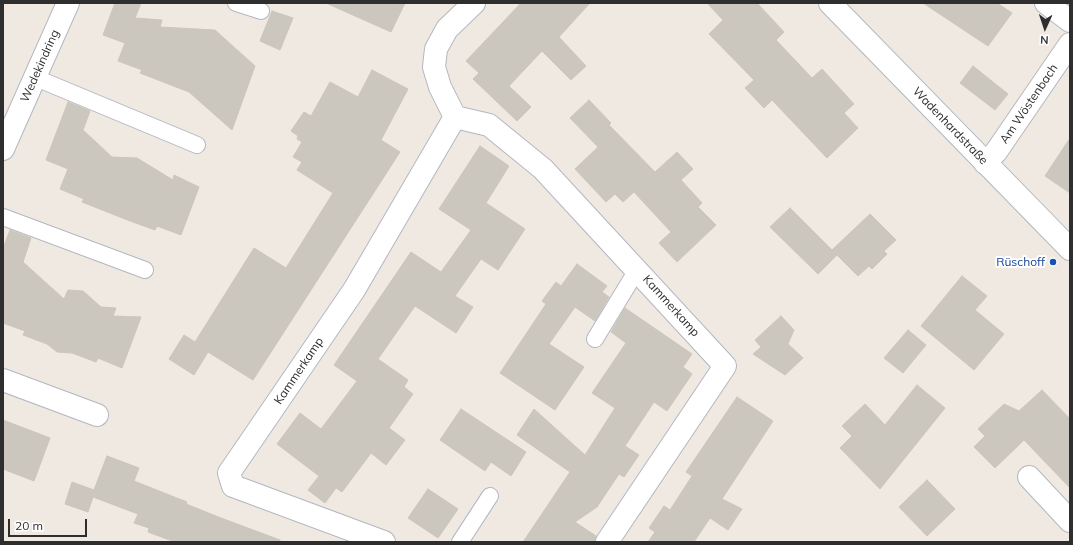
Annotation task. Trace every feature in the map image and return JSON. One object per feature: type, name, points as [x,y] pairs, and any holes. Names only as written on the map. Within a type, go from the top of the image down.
[{"type":"street","name":"Wedekindring","points":[[3,149],[7,127],[36,78],[68,3]]},
{"type":"street","points":[[455,117],[440,87],[434,67],[436,49],[447,29],[474,3]]},
{"type":"street","name":"Wadenhardstraße","points":[[830,3],[1070,249]]},
{"type":"street","points":[[1046,3],[1070,22]]},
{"type":"street","name":"Am Wöstenbach","points":[[985,163],[996,152],[1070,44]]},
{"type":"street","name":"Kammerkamp","points":[[384,542],[233,486],[229,473],[354,290],[455,117],[490,125],[543,169],[638,270],[725,366],[607,542]]},
{"type":"street","points":[[3,380],[97,415]]},
{"type":"street","points":[[1029,477],[1070,521]]},
{"type":"lane","points":[[236,3],[261,11]]},
{"type":"lane","points":[[36,78],[197,145]]},
{"type":"lane","points":[[3,217],[145,270]]},
{"type":"lane","points":[[595,339],[638,270]]},
{"type":"lane","points":[[460,542],[490,496]]},
{"type":"building","points":[[115,3],[141,3],[135,18],[162,20],[160,27],[215,30],[255,66],[232,130],[189,92],[140,73],[142,70],[118,61],[125,43],[103,35]]},
{"type":"building","points":[[326,3],[405,3],[391,32]]},
{"type":"building","points":[[521,3],[590,3],[559,37],[586,66],[571,80],[542,51],[509,86],[531,107],[517,121],[473,79],[479,73],[466,61]]},
{"type":"building","points":[[707,3],[757,3],[784,32],[776,40],[812,78],[822,69],[854,104],[844,113],[858,128],[827,158],[772,100],[764,108],[745,88],[754,80],[709,34],[723,20]]},
{"type":"building","points":[[923,3],[997,3],[1012,13],[988,46]]},
{"type":"building","points":[[272,11],[293,18],[280,50],[260,41]]},
{"type":"building","points":[[973,66],[1008,94],[995,110],[960,83]]},
{"type":"building","points":[[372,70],[408,89],[381,140],[400,152],[253,380],[208,352],[194,375],[169,359],[184,335],[195,342],[254,248],[286,268],[333,193],[297,170],[302,162],[293,157],[302,142],[297,139],[298,136],[291,131],[304,112],[311,116],[330,82],[358,97]]},
{"type":"building","points":[[589,100],[611,123],[609,125],[655,172],[677,152],[693,169],[681,180],[702,203],[698,207],[716,225],[677,262],[659,243],[671,232],[634,192],[623,202],[615,194],[606,202],[575,169],[598,147],[570,118]]},
{"type":"building","points":[[68,102],[90,111],[83,130],[112,157],[137,158],[173,180],[174,175],[199,187],[181,235],[157,226],[155,230],[130,221],[82,202],[84,199],[60,189],[68,169],[46,160]]},
{"type":"building","points":[[1070,138],[1070,193],[1045,176]]},
{"type":"building","points":[[480,146],[509,166],[486,203],[525,229],[498,270],[481,259],[455,296],[473,307],[456,333],[415,306],[378,359],[408,380],[404,387],[413,394],[389,428],[405,440],[386,465],[371,453],[342,492],[336,488],[325,503],[308,490],[319,476],[277,444],[300,413],[321,429],[357,381],[334,365],[411,252],[441,272],[471,230],[439,209]]},
{"type":"building","points":[[790,208],[832,250],[870,214],[896,240],[884,251],[887,254],[872,269],[869,266],[858,276],[837,255],[818,274],[770,227]]},
{"type":"building","points":[[10,230],[31,238],[23,262],[64,299],[68,290],[83,291],[101,307],[116,308],[113,316],[141,317],[122,368],[98,358],[96,362],[72,353],[57,352],[47,344],[23,335],[25,331],[3,323],[5,308],[3,310],[3,244],[4,246]]},
{"type":"building","points":[[577,264],[607,286],[602,292],[609,297],[595,321],[575,307],[549,344],[584,367],[555,410],[500,373],[546,304],[542,301],[556,282],[561,286]]},
{"type":"building","points":[[962,276],[987,296],[975,310],[1004,334],[974,370],[921,326]]},
{"type":"building","points":[[625,308],[692,354],[683,367],[692,374],[667,411],[654,402],[625,446],[639,455],[624,477],[619,474],[597,507],[575,522],[596,536],[595,542],[523,542],[570,472],[517,435],[534,409],[585,455],[615,408],[592,393],[626,343],[611,332]]},
{"type":"building","points":[[781,316],[794,330],[788,344],[803,358],[785,375],[753,354],[761,347],[755,340]]},
{"type":"building","points":[[908,330],[926,345],[903,373],[884,358]]},
{"type":"building","points":[[917,385],[945,408],[880,489],[840,448],[852,436],[842,426],[865,404],[885,425]]},
{"type":"building","points":[[1042,390],[1070,419],[1070,488],[1024,440],[995,468],[974,447],[985,436],[978,429],[1004,404],[1019,411]]},
{"type":"building","points":[[737,397],[773,421],[722,499],[742,509],[728,530],[710,518],[694,542],[648,542],[655,532],[649,528],[664,506],[670,510],[692,476],[686,472]]},
{"type":"building","points":[[461,409],[526,452],[511,476],[491,462],[485,471],[440,440]]},
{"type":"building","points":[[3,420],[50,438],[34,481],[3,469]]},
{"type":"building","points":[[107,456],[139,468],[134,481],[187,502],[186,504],[280,540],[280,542],[175,542],[148,532],[149,528],[134,523],[138,514],[93,497],[88,512],[65,504],[72,482],[94,490]]},
{"type":"building","points":[[927,480],[955,509],[927,536],[899,507]]},
{"type":"building","points":[[428,489],[458,509],[438,538],[408,518]]},
{"type":"place","name":"Rüschoff","points":[[1053,262]]}]
